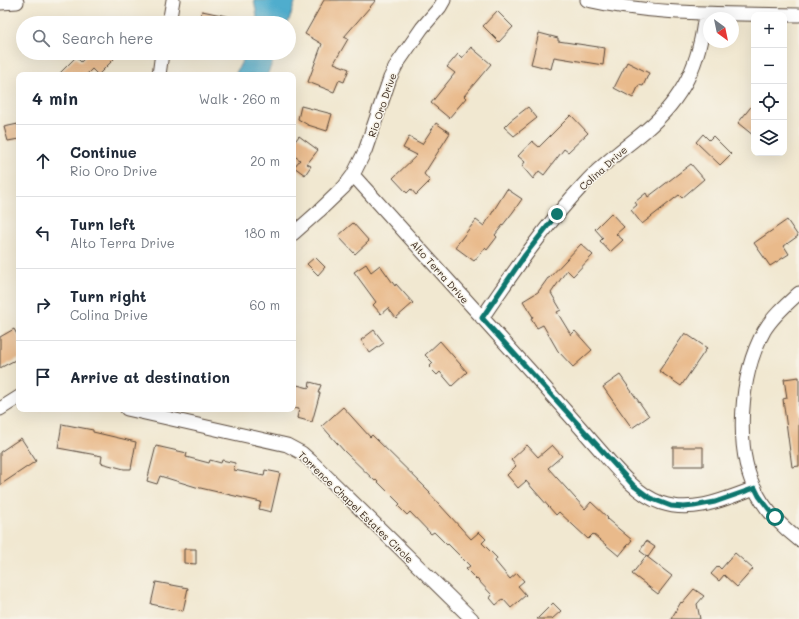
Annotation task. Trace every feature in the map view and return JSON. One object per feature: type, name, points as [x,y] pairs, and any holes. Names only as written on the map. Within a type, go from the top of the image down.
[{"type":"street","points":[[170,16],[173,0]]},
{"type":"street","name":"Rio Oro Drive","points":[[296,231],[344,187],[352,175],[366,151],[390,78],[397,64],[444,0]]},
{"type":"street","points":[[587,0],[631,8],[669,12],[703,13]]},
{"type":"street","points":[[0,3],[17,2]]},
{"type":"street","points":[[739,14],[799,15]]},
{"type":"street","name":"Colina Drive","points":[[482,318],[525,255],[557,214],[596,172],[663,115],[680,93],[690,75],[698,55],[703,33]]},
{"type":"street","points":[[159,72],[161,60]]},
{"type":"street","name":"Alto Terra Drive","points":[[352,175],[629,481],[640,491],[650,498],[671,506],[684,507],[715,502],[755,488]]},
{"type":"street","points":[[799,292],[776,315],[765,330],[757,345],[747,379],[743,410],[746,461],[755,488],[759,496],[775,517],[799,540]]},
{"type":"street","points":[[0,409],[16,399]]},
{"type":"street","name":"Torrence Chapel Estates Circle","points":[[140,412],[295,448],[311,461],[472,619]]},
{"type":"water","points":[[254,0],[296,0],[290,16],[257,16]]},
{"type":"water","points":[[242,60],[274,60],[268,72],[236,72]]},
{"type":"building","points":[[324,0],[376,0],[344,37],[348,39],[334,63],[349,69],[344,82],[339,80],[334,92],[308,82],[322,44],[305,34]]},
{"type":"building","points":[[202,11],[226,16],[201,16]]},
{"type":"building","points":[[497,11],[513,27],[499,42],[483,26]]},
{"type":"building","points":[[539,33],[558,38],[558,41],[605,48],[603,65],[554,57],[551,69],[531,64]]},
{"type":"building","points":[[471,47],[491,64],[464,96],[466,98],[449,118],[431,103],[455,73],[447,67],[458,54],[462,58]]},
{"type":"building","points":[[73,60],[79,60],[81,62],[83,60],[113,60],[101,72],[95,72],[92,69],[89,72],[61,72]]},
{"type":"building","points":[[627,62],[649,73],[643,86],[639,85],[633,98],[614,88]]},
{"type":"building","points":[[301,106],[332,114],[327,131],[308,125],[298,119]]},
{"type":"building","points":[[528,107],[537,118],[514,136],[504,127]]},
{"type":"building","points":[[751,107],[751,134],[738,123]]},
{"type":"building","points":[[571,115],[588,133],[568,152],[564,149],[544,175],[539,171],[533,179],[522,166],[525,162],[518,156],[532,141],[539,147]]},
{"type":"building","points":[[436,123],[450,133],[424,174],[430,181],[416,195],[411,189],[407,193],[393,178],[417,155],[403,148],[409,137],[422,144]]},
{"type":"building","points":[[16,124],[16,140],[8,141],[4,127]]},
{"type":"building","points":[[703,134],[709,140],[713,136],[731,154],[720,165],[696,142]]},
{"type":"building","points":[[299,136],[318,150],[307,164],[311,166],[305,175],[296,168],[296,165],[300,160],[296,157],[296,140]]},
{"type":"building","points":[[691,164],[704,179],[682,198],[679,195],[642,224],[631,210],[637,205],[635,202],[646,193],[648,197]]},
{"type":"building","points":[[507,189],[522,199],[495,235],[497,237],[487,250],[485,248],[474,261],[455,247],[476,220],[484,226]]},
{"type":"building","points":[[611,213],[624,227],[616,234],[623,240],[610,252],[600,241],[603,238],[595,229]]},
{"type":"building","points":[[787,220],[798,236],[784,246],[789,254],[770,266],[754,243]]},
{"type":"building","points":[[353,223],[369,241],[355,254],[338,236]]},
{"type":"building","points":[[581,244],[593,255],[573,276],[567,270],[551,293],[561,310],[557,312],[571,335],[575,331],[592,350],[573,367],[558,351],[543,325],[537,328],[531,318],[533,317],[523,301],[538,292],[548,278]]},
{"type":"building","points":[[315,257],[325,267],[318,275],[307,264]]},
{"type":"building","points":[[366,264],[371,272],[380,265],[395,286],[396,284],[413,303],[396,318],[388,308],[381,314],[373,305],[376,302],[354,272]]},
{"type":"building","points":[[14,329],[16,333],[16,360],[0,368],[0,337]]},
{"type":"building","points":[[374,330],[384,343],[370,353],[361,340]]},
{"type":"building","points":[[685,333],[707,348],[681,386],[659,371]]},
{"type":"building","points":[[440,341],[467,372],[452,386],[440,372],[437,375],[429,367],[433,363],[425,355]]},
{"type":"building","points":[[620,375],[649,416],[632,428],[603,387]]},
{"type":"building","points":[[799,377],[799,466],[792,467],[783,399],[787,398],[784,379]]},
{"type":"building","points":[[310,382],[321,385],[312,422],[297,418],[299,409],[296,408],[296,385],[309,388]]},
{"type":"building","points":[[343,407],[370,437],[372,435],[430,492],[429,493],[471,539],[479,532],[486,539],[482,543],[497,558],[495,561],[510,579],[517,573],[524,581],[518,586],[526,595],[511,608],[503,599],[496,605],[490,598],[492,595],[466,569],[470,566],[434,532],[431,534],[410,512],[407,515],[398,506],[400,504],[344,451],[322,426]]},
{"type":"building","points":[[62,424],[93,430],[93,432],[136,442],[131,469],[124,469],[101,463],[102,456],[58,448]]},
{"type":"building","points":[[21,438],[36,461],[0,485],[0,452]]},
{"type":"building","points":[[527,445],[538,457],[552,445],[562,456],[548,468],[585,509],[591,502],[608,518],[607,519],[632,540],[619,556],[593,534],[588,539],[559,512],[556,515],[526,481],[518,488],[507,475],[516,466],[511,460]]},
{"type":"building","points":[[156,446],[187,453],[186,457],[209,463],[210,460],[221,463],[222,460],[235,463],[234,470],[264,476],[265,470],[280,473],[271,512],[259,509],[261,502],[196,487],[160,476],[157,484],[147,481]]},
{"type":"building","points":[[673,447],[703,447],[703,466],[673,466]]},
{"type":"building","points":[[646,541],[655,547],[648,557],[640,551]]},
{"type":"building","points":[[184,549],[196,549],[196,564],[184,563]]},
{"type":"building","points":[[735,553],[753,569],[737,587],[724,575],[719,581],[711,574],[718,566],[721,569]]},
{"type":"building","points":[[646,556],[672,576],[658,594],[632,574]]},
{"type":"building","points":[[156,582],[188,588],[183,611],[151,604]]},
{"type":"building","points":[[694,589],[704,596],[697,604],[700,619],[671,619],[681,602],[682,603]]},
{"type":"building","points":[[553,603],[561,611],[552,619],[537,619]]},
{"type":"route","points":[[557,214],[525,255],[482,318],[601,451],[634,486],[650,498],[671,506],[684,507],[715,502],[755,488],[759,496],[775,517]]}]
